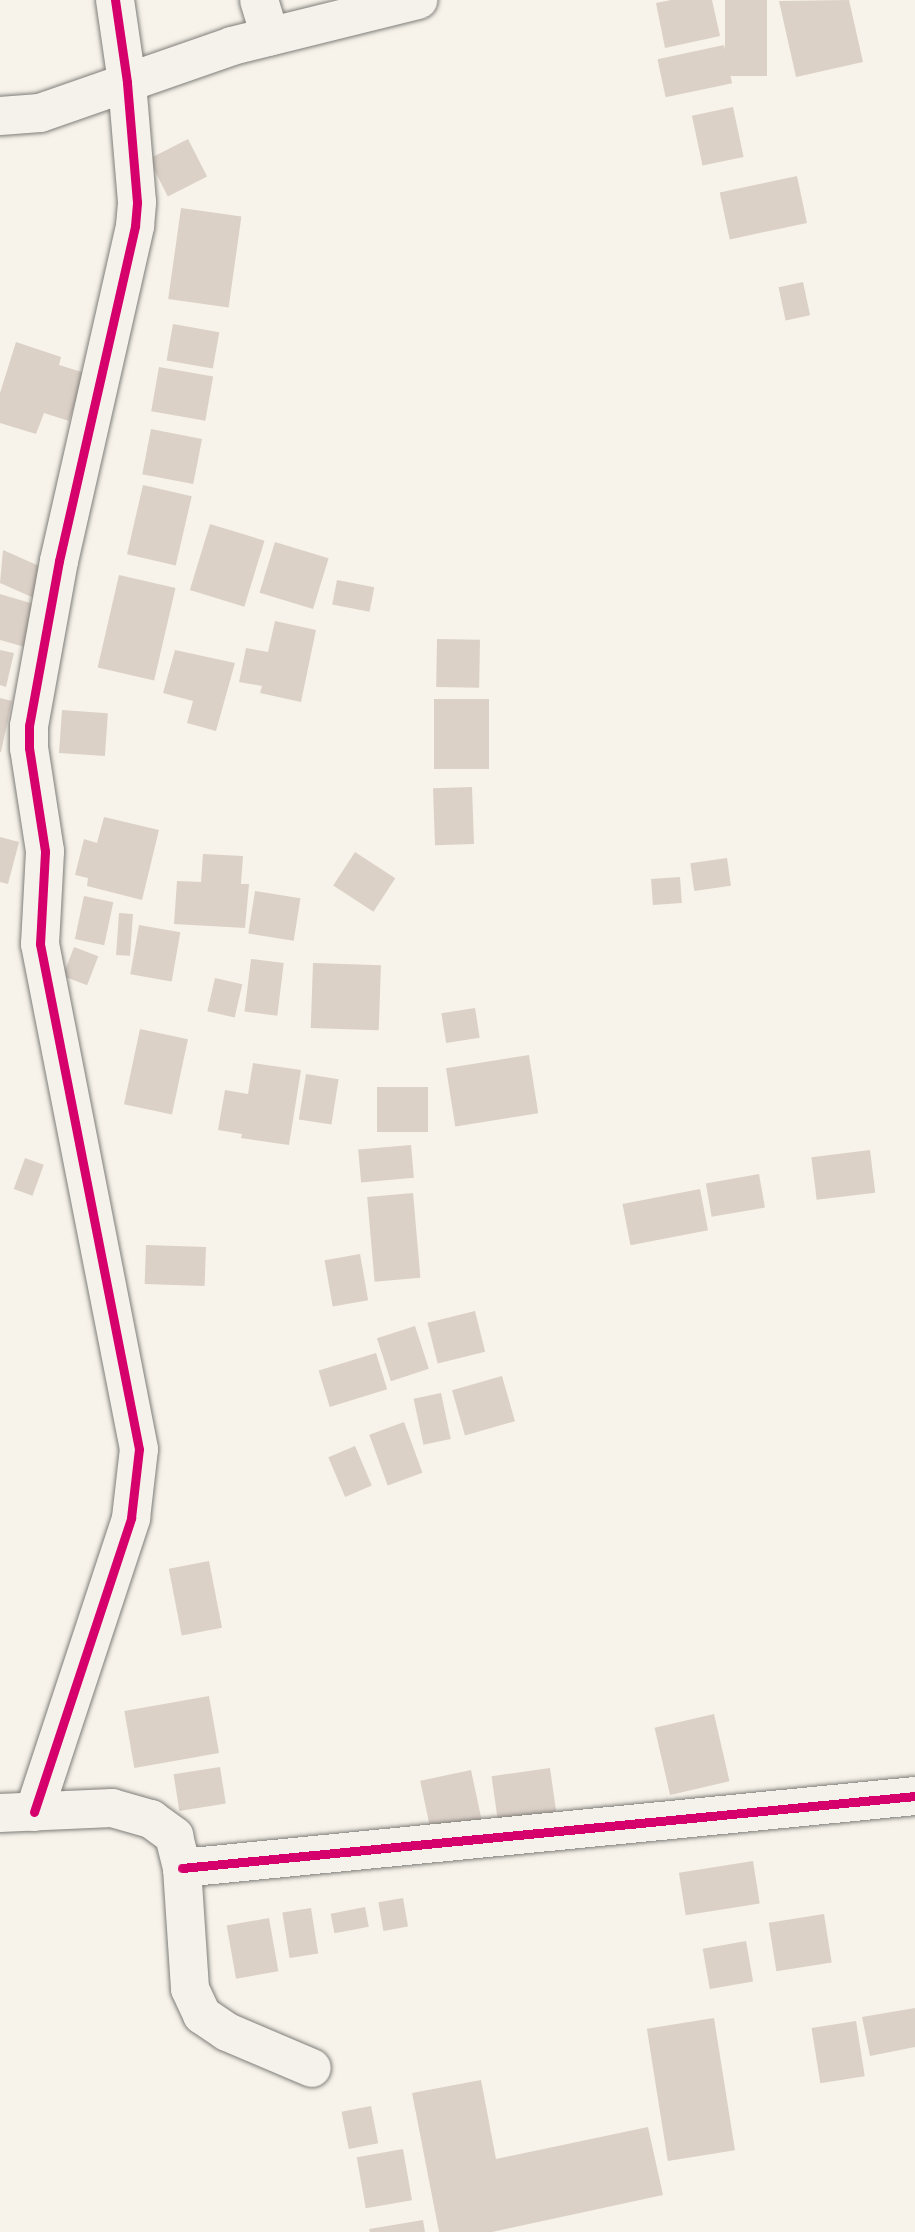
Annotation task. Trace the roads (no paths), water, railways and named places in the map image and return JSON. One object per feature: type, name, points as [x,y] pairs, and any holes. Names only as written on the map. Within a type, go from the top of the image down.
[{"type":"street","points":[[0,116],[40,113],[125,70],[232,46],[264,17],[418,0]]},
{"type":"street","points":[[114,4],[125,70],[137,202],[135,226],[86,434],[29,726],[45,851],[40,944],[139,1449],[131,1518],[17,1812],[112,1808],[151,1819],[174,1836],[182,1868],[190,1989],[202,2015],[227,2032],[312,2068]]},
{"type":"street","points":[[182,1868],[915,1796]]}]
